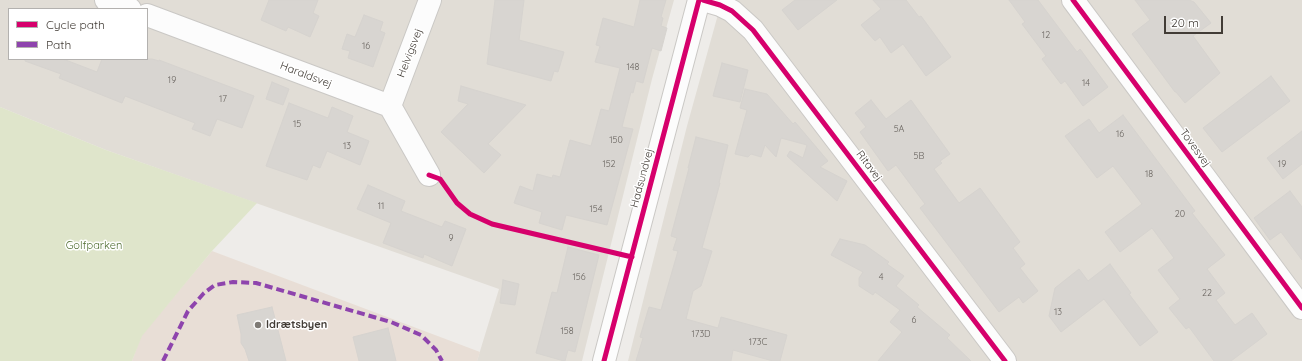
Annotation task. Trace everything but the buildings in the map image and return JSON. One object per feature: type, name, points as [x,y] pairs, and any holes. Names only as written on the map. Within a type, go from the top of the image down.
[{"type":"street","points":[[106,0],[127,8]]},
{"type":"street","name":"Helvigsvej","points":[[390,106],[430,0]]},
{"type":"street","name":"Hadsundvej","points":[[604,361],[699,0]]},
{"type":"street","name":"Ritavej","points":[[703,0],[720,5],[732,12],[753,30],[1006,361]]},
{"type":"street","name":"Tovesvej","points":[[1073,0],[1302,308]]},
{"type":"street","name":"Haraldsvej","points":[[148,15],[390,106]]},
{"type":"street","points":[[390,106],[429,175]]},
{"type":"shaded area","points":[[0,0],[674,0],[652,79],[582,361],[477,361],[499,289],[106,150],[0,107]]},
{"type":"shaded area","points":[[722,0],[1302,0],[1302,361],[628,361],[687,126]]},
{"type":"shaded area","points":[[212,251],[480,352],[477,361],[132,361],[141,336]]},
{"type":"green space","name":"Golfparken","points":[[0,107],[106,150],[257,203],[212,251],[142,336],[132,361],[0,361]]},
{"type":"marked path","points":[[163,361],[188,311],[204,293],[215,285],[233,282],[256,283],[391,322],[421,335],[436,350],[442,361]]},
{"type":"cycle path","points":[[604,361],[699,0]]},
{"type":"cycle path","points":[[703,0],[720,5],[732,11],[753,30],[1005,361]]},
{"type":"cycle path","points":[[1073,0],[1302,308]]},
{"type":"cycle path","points":[[429,175],[440,179],[457,203],[470,214],[492,224],[632,257]]},
{"type":"place","name":"Idrætsbyen","points":[[258,325]]}]
